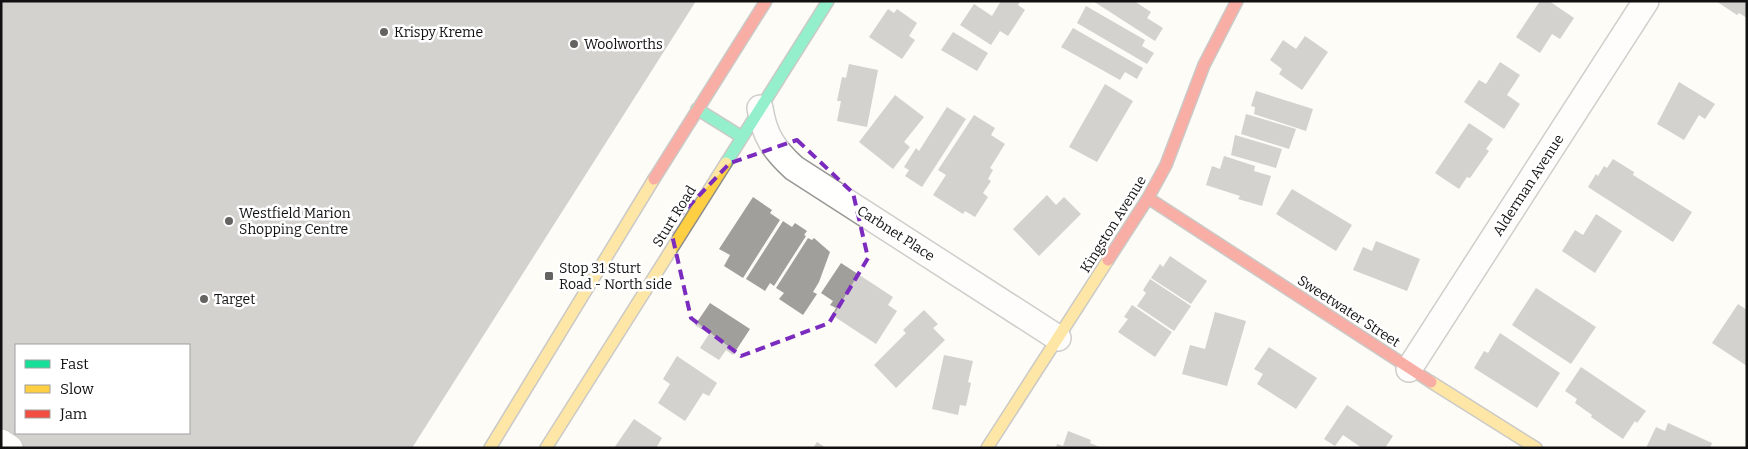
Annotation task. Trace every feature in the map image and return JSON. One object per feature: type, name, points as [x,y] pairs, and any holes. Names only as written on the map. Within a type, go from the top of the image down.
[{"type":"main road","points":[[490,448],[525,386],[766,1]]},
{"type":"main road","name":"Sturt Road","points":[[546,448],[828,1]]},
{"type":"main road","name":"Kingston Avenue","points":[[987,448],[1148,198],[1166,165],[1204,65],[1237,1]]},
{"type":"main road","points":[[697,110],[742,137]]},
{"type":"main road","name":"Sweetwater Street","points":[[1148,198],[1409,369],[1536,448]]},
{"type":"street","name":"Alderman Avenue","points":[[1409,369],[1646,1]]},
{"type":"street","name":"Carbnet Place","points":[[760,108],[762,124],[769,140],[776,151],[794,168],[1058,338]]},
{"type":"street","points":[[1,442],[10,448]]},
{"type":"highlighted area","points":[[797,140],[853,193],[868,258],[829,323],[741,356],[691,318],[670,226],[730,163]]},
{"type":"building","name":"Westfield Marion Shopping Centre","points":[[1,1],[696,1],[412,448],[1,448]]},
{"type":"building","points":[[1001,1],[1020,1],[1018,5],[1025,10],[1008,36],[1000,31],[991,45],[960,25],[974,4],[992,16]]},
{"type":"building","points":[[1093,1],[1134,1],[1151,12],[1147,18],[1163,28],[1155,41]]},
{"type":"building","points":[[1540,1],[1549,1],[1574,18],[1560,39],[1552,34],[1540,53],[1516,37]]},
{"type":"building","points":[[1716,1],[1747,1],[1747,18],[1739,13],[1737,15]]},
{"type":"building","points":[[1086,6],[1145,40],[1142,46],[1154,53],[1147,64],[1077,23]]},
{"type":"building","points":[[888,9],[894,13],[897,9],[917,23],[909,36],[915,40],[902,59],[869,37]]},
{"type":"building","points":[[1073,28],[1143,68],[1137,79],[1125,72],[1120,80],[1061,47]]},
{"type":"building","points":[[953,32],[988,53],[977,71],[941,50]]},
{"type":"building","points":[[1305,36],[1328,52],[1302,90],[1279,74],[1282,69],[1270,60],[1283,40],[1296,49]]},
{"type":"building","points":[[1500,62],[1520,75],[1507,95],[1520,104],[1504,129],[1464,102],[1479,80],[1486,84]]},
{"type":"building","points":[[849,64],[878,70],[867,127],[837,121],[841,101],[837,101],[842,77],[846,78]]},
{"type":"building","points":[[1679,82],[1715,104],[1705,119],[1699,115],[1684,140],[1657,124]]},
{"type":"building","points":[[1105,84],[1133,101],[1097,162],[1069,147]]},
{"type":"building","points":[[1256,91],[1313,109],[1306,131],[1254,114],[1255,107],[1251,106]]},
{"type":"building","points":[[895,95],[924,117],[904,142],[910,147],[893,169],[859,142]]},
{"type":"building","points":[[947,107],[966,119],[922,187],[905,176],[909,170],[904,167],[916,148],[919,151]]},
{"type":"building","points":[[1246,114],[1296,129],[1289,149],[1241,134]]},
{"type":"building","points":[[974,115],[995,128],[991,135],[1005,144],[990,168],[993,170],[988,179],[991,181],[983,193],[988,197],[975,217],[965,211],[963,214],[933,195],[946,175],[938,170]]},
{"type":"building","points":[[1469,123],[1493,139],[1486,149],[1489,151],[1470,178],[1467,177],[1459,189],[1435,173]]},
{"type":"building","points":[[1235,135],[1282,149],[1276,168],[1231,155]]},
{"type":"building","points":[[1224,156],[1255,166],[1254,171],[1271,176],[1262,206],[1238,199],[1240,196],[1206,185],[1212,166],[1220,169]]},
{"type":"building","points":[[1613,159],[1634,172],[1633,175],[1692,212],[1673,242],[1588,187],[1596,174],[1598,176],[1604,166],[1607,168]]},
{"type":"building","points":[[1292,189],[1352,225],[1336,251],[1276,214]]},
{"type":"building","points":[[1047,195],[1056,205],[1064,197],[1081,214],[1039,256],[1013,229]]},
{"type":"building","points":[[753,197],[772,210],[770,213],[780,220],[743,278],[724,266],[730,255],[719,249]]},
{"type":"building","points":[[1596,214],[1622,231],[1595,273],[1562,251],[1575,230],[1583,235]]},
{"type":"building","points":[[783,221],[792,227],[795,223],[807,231],[804,235],[806,236],[774,286],[770,283],[765,291],[746,279]]},
{"type":"building","points":[[808,238],[812,240],[814,238],[830,252],[819,282],[813,292],[817,294],[803,315],[779,299],[784,293],[776,288]]},
{"type":"building","points":[[1376,241],[1420,259],[1407,291],[1353,270],[1363,247],[1372,251]]},
{"type":"building","points":[[1170,256],[1207,281],[1191,304],[1151,278],[1160,264],[1163,267]]},
{"type":"building","points":[[841,263],[893,297],[888,305],[897,311],[876,344],[832,315],[836,308],[830,305],[833,301],[821,293]]},
{"type":"building","points":[[1150,279],[1191,306],[1174,331],[1137,306],[1146,293],[1143,290]]},
{"type":"building","points":[[1536,288],[1596,327],[1571,364],[1512,325]]},
{"type":"building","points":[[710,303],[750,329],[733,355],[726,350],[719,360],[700,348],[709,334],[695,325]]},
{"type":"building","points":[[1738,304],[1747,310],[1747,366],[1712,343]]},
{"type":"building","points":[[1132,305],[1172,332],[1155,357],[1118,332],[1128,319],[1124,317]]},
{"type":"building","points":[[924,310],[938,324],[933,328],[945,340],[896,388],[874,365],[906,333],[903,330]]},
{"type":"building","points":[[1215,312],[1246,321],[1227,386],[1182,374],[1190,345],[1205,349]]},
{"type":"building","points":[[1500,333],[1560,373],[1537,408],[1474,368],[1484,351],[1488,353]]},
{"type":"building","points":[[1269,347],[1317,378],[1296,409],[1257,384],[1263,374],[1254,369]]},
{"type":"building","points":[[944,355],[973,361],[968,382],[971,383],[966,406],[960,405],[958,415],[932,409]]},
{"type":"building","points":[[677,356],[717,383],[709,396],[703,393],[685,421],[658,403],[670,384],[663,379]]},
{"type":"building","points":[[1581,367],[1646,411],[1637,423],[1635,421],[1623,439],[1591,417],[1592,415],[1575,403],[1577,399],[1565,391]]},
{"type":"building","points":[[1347,405],[1393,436],[1385,448],[1362,448],[1343,435],[1335,446],[1324,439]]},
{"type":"building","points":[[634,419],[662,438],[656,448],[614,448]]},
{"type":"building","points":[[1668,423],[1712,443],[1710,448],[1646,448],[1656,427],[1665,431]]},
{"type":"building","points":[[1068,431],[1091,440],[1090,443],[1102,448],[1056,448],[1057,444],[1063,446]]},
{"type":"building","points":[[817,442],[826,448],[813,448]]},
{"type":"traffic: fast","points":[[726,163],[828,1]]},
{"type":"traffic: fast","points":[[697,109],[742,137]]},
{"type":"traffic: slow","points":[[546,448],[726,163]]},
{"type":"traffic: slow","points":[[490,448],[654,179]]},
{"type":"traffic: slow","points":[[987,448],[1108,260]]},
{"type":"traffic: slow","points":[[1431,382],[1536,448]]},
{"type":"traffic: jam","points":[[654,179],[766,1]]},
{"type":"traffic: jam","points":[[1108,260],[1148,198],[1166,165],[1204,65],[1237,1]]},
{"type":"traffic: jam","points":[[1148,198],[1431,382]]},
{"type":"place","name":"Krispy Kreme","points":[[384,32]]},
{"type":"place","name":"Woolworths","points":[[574,44]]},
{"type":"place","name":"Westfield Marion Shopping Centre","points":[[229,221]]},
{"type":"place","name":"Stop 31 Sturt Road - North side","points":[[549,276]]},
{"type":"place","name":"Target","points":[[204,299]]}]
